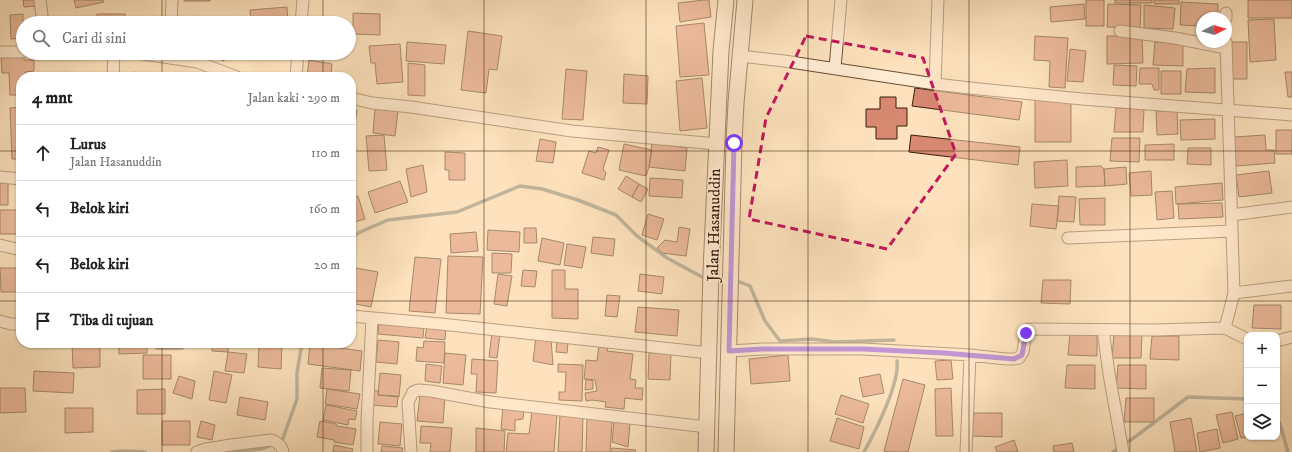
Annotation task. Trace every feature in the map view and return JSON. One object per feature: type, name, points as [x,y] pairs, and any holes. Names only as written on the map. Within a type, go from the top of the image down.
[{"type":"street","points":[[40,0],[42,16]]},
{"type":"street","points":[[172,0],[172,16]]},
{"type":"street","points":[[302,16],[303,0]]},
{"type":"street","name":"Jalan Hasanuddin","points":[[706,452],[710,276],[721,51],[726,0]]},
{"type":"street","name":"Jalan Hasanuddin","points":[[726,452],[736,103],[745,0]]},
{"type":"street","points":[[835,68],[842,0]]},
{"type":"street","points":[[935,84],[938,0]]},
{"type":"street","points":[[1120,31],[1196,41]]},
{"type":"street","points":[[1225,328],[1234,293],[1226,48]]},
{"type":"street","points":[[0,52],[16,52]]},
{"type":"street","points":[[740,56],[784,60],[935,84],[1082,100],[1292,115]]},
{"type":"street","points":[[113,72],[114,60]]},
{"type":"street","points":[[188,60],[224,72]]},
{"type":"street","points":[[296,72],[297,60]]},
{"type":"street","points":[[356,99],[372,103],[411,107],[572,131],[717,144]]},
{"type":"street","points":[[0,177],[16,179]]},
{"type":"street","points":[[1232,215],[1292,207]]},
{"type":"street","points":[[1068,238],[1232,231]]},
{"type":"street","points":[[0,245],[16,249]]},
{"type":"street","points":[[1234,293],[1292,286]]},
{"type":"street","points":[[356,316],[441,324],[709,353]]},
{"type":"street","points":[[367,452],[372,318]]},
{"type":"street","points":[[0,321],[16,324]]},
{"type":"street","points":[[729,351],[763,349],[863,349],[1014,359],[1019,358],[1023,352],[1026,333],[1029,329],[1103,330],[1225,328],[1244,338]]},
{"type":"street","points":[[1103,330],[1123,452]]},
{"type":"street","points":[[1280,340],[1292,338]]},
{"type":"street","points":[[966,452],[970,355]]},
{"type":"street","points":[[411,452],[408,402],[413,392],[418,390],[490,402],[707,427]]},
{"type":"street","points":[[197,452],[206,449],[271,440],[280,448]]},
{"type":"highlighted area","points":[[806,36],[923,58],[956,154],[887,249],[749,219],[766,118]]},
{"type":"building","points":[[23,0],[36,0],[37,6],[24,7]]},
{"type":"building","points":[[74,0],[103,0],[104,2],[76,8]]},
{"type":"building","points":[[210,0],[210,1],[184,1]]},
{"type":"building","points":[[709,0],[711,17],[680,22],[678,3]]},
{"type":"building","points":[[1086,0],[1104,0],[1104,26],[1086,26]]},
{"type":"building","points":[[1115,0],[1152,0],[1152,3],[1115,3]]},
{"type":"building","points":[[1154,0],[1179,0],[1179,4],[1154,4]]},
{"type":"building","points":[[1248,0],[1292,0],[1292,18],[1248,18]]},
{"type":"building","points":[[1181,2],[1218,4],[1218,12],[1196,12],[1196,26],[1180,25]]},
{"type":"building","points":[[1084,4],[1085,19],[1051,22],[1050,7]]},
{"type":"building","points":[[1108,4],[1141,5],[1140,28],[1107,27]]},
{"type":"building","points":[[1144,5],[1175,8],[1173,29],[1144,28]]},
{"type":"building","points":[[287,7],[288,16],[250,16],[250,10]]},
{"type":"building","points":[[353,13],[380,14],[380,35],[356,34],[356,16],[353,16]]},
{"type":"building","points":[[23,14],[23,16],[16,16],[16,39],[11,39],[10,15]]},
{"type":"building","points":[[97,14],[125,14],[125,16],[97,16]]},
{"type":"building","points":[[1274,19],[1276,60],[1250,62],[1248,20]]},
{"type":"building","points":[[704,23],[709,75],[680,77],[676,26]]},
{"type":"building","points":[[468,31],[502,36],[497,70],[489,69],[486,93],[461,90]]},
{"type":"building","points":[[1035,36],[1068,38],[1065,88],[1049,87],[1050,61],[1034,60]]},
{"type":"building","points":[[1107,36],[1142,36],[1143,63],[1107,64]]},
{"type":"building","points":[[407,42],[446,45],[444,64],[406,61]]},
{"type":"building","points":[[1155,42],[1183,42],[1183,66],[1153,65]]},
{"type":"building","points":[[1232,42],[1247,42],[1247,79],[1229,79],[1228,48],[1232,48]]},
{"type":"building","points":[[400,44],[403,82],[377,84],[375,63],[371,63],[369,46]]},
{"type":"building","points":[[1070,49],[1086,51],[1083,82],[1067,81]]},
{"type":"building","points":[[16,57],[16,60],[34,60],[34,71],[16,72],[16,95],[10,95],[9,73],[2,73],[1,58]]},
{"type":"building","points":[[309,60],[332,64],[331,72],[308,72]]},
{"type":"building","points":[[408,63],[425,65],[425,96],[408,95]]},
{"type":"building","points":[[1114,65],[1137,66],[1136,86],[1113,85]]},
{"type":"building","points":[[1140,68],[1159,68],[1159,90],[1154,90],[1152,84],[1139,84]]},
{"type":"building","points":[[1215,68],[1215,93],[1185,92],[1187,69]]},
{"type":"building","points":[[566,69],[587,71],[583,120],[562,119]]},
{"type":"building","points":[[1161,71],[1181,71],[1181,94],[1161,94]]},
{"type":"building","points":[[1285,72],[1292,72],[1292,97],[1288,97]]},
{"type":"building","points":[[624,74],[648,76],[647,104],[623,103]]},
{"type":"building","points":[[702,78],[707,128],[680,131],[676,81]]},
{"type":"building","points":[[915,88],[1022,102],[1019,120],[912,106]]},
{"type":"building","points":[[880,97],[896,97],[896,108],[907,108],[907,126],[897,126],[897,139],[876,139],[876,127],[866,127],[866,109],[880,109]]},
{"type":"building","points":[[1035,100],[1071,101],[1071,142],[1035,142]]},
{"type":"building","points":[[16,107],[16,159],[12,159],[10,108]]},
{"type":"building","points":[[1116,108],[1144,108],[1143,132],[1114,132]]},
{"type":"building","points":[[375,109],[398,111],[395,136],[373,133]]},
{"type":"building","points":[[1156,111],[1177,111],[1178,134],[1157,135]]},
{"type":"building","points":[[1215,119],[1215,139],[1181,140],[1180,120]]},
{"type":"building","points":[[1276,130],[1292,130],[1292,154],[1276,154]]},
{"type":"building","points":[[384,135],[387,170],[369,171],[366,136]]},
{"type":"building","points":[[911,135],[1020,147],[1018,165],[909,152]]},
{"type":"building","points":[[1265,135],[1266,150],[1274,150],[1275,163],[1236,166],[1234,137]]},
{"type":"building","points":[[1112,138],[1140,138],[1139,162],[1110,161]]},
{"type":"building","points":[[540,139],[556,142],[553,163],[536,161]]},
{"type":"building","points":[[652,143],[687,148],[685,171],[649,167]]},
{"type":"building","points":[[624,144],[652,150],[646,176],[619,170]]},
{"type":"building","points":[[1174,144],[1174,160],[1145,160],[1145,145]]},
{"type":"building","points":[[598,147],[609,150],[603,169],[606,173],[604,180],[582,173],[589,151],[596,153]]},
{"type":"building","points":[[1188,148],[1211,148],[1211,165],[1187,164]]},
{"type":"building","points":[[445,152],[465,153],[465,180],[449,180],[449,170],[445,170]]},
{"type":"building","points":[[1067,160],[1068,186],[1035,188],[1034,162]]},
{"type":"building","points":[[423,165],[427,192],[411,197],[406,169]]},
{"type":"building","points":[[1101,166],[1104,169],[1105,186],[1076,187],[1076,167]]},
{"type":"building","points":[[1126,167],[1127,184],[1105,186],[1104,169]]},
{"type":"building","points":[[1151,171],[1152,195],[1131,196],[1129,173]]},
{"type":"building","points":[[1269,171],[1272,193],[1239,197],[1236,175]]},
{"type":"building","points":[[626,176],[639,184],[632,197],[618,189]]},
{"type":"building","points":[[650,178],[683,180],[682,198],[649,196]]},
{"type":"building","points":[[0,181],[8,181],[8,205],[0,205]]},
{"type":"building","points":[[400,181],[408,202],[375,213],[368,192]]},
{"type":"building","points":[[1222,183],[1223,200],[1176,204],[1175,187]]},
{"type":"building","points":[[639,184],[648,189],[641,202],[632,197]]},
{"type":"building","points":[[1172,191],[1174,218],[1157,220],[1155,192]]},
{"type":"building","points":[[358,196],[365,219],[356,222],[356,197]]},
{"type":"building","points":[[1059,196],[1076,197],[1074,222],[1057,221]]},
{"type":"building","points":[[1105,198],[1105,225],[1080,225],[1079,199]]},
{"type":"building","points":[[1222,203],[1223,217],[1179,219],[1178,204]]},
{"type":"building","points":[[1032,204],[1059,206],[1056,229],[1030,226]]},
{"type":"building","points":[[0,210],[16,210],[16,234],[0,234]]},
{"type":"building","points":[[648,214],[664,219],[657,240],[642,235]]},
{"type":"building","points":[[679,227],[690,229],[686,256],[662,253],[657,248],[665,240],[677,242]]},
{"type":"building","points":[[524,228],[536,228],[537,243],[524,243]]},
{"type":"building","points":[[488,230],[520,232],[519,252],[487,250]]},
{"type":"building","points":[[476,232],[478,251],[451,253],[450,234]]},
{"type":"building","points":[[593,237],[615,239],[613,256],[591,253]]},
{"type":"building","points":[[542,238],[564,243],[560,265],[538,261]]},
{"type":"building","points":[[567,244],[586,247],[582,268],[564,265]]},
{"type":"building","points":[[492,253],[512,254],[511,273],[492,273]]},
{"type":"building","points":[[448,256],[483,257],[480,314],[446,313]]},
{"type":"building","points":[[415,257],[441,259],[435,313],[409,311]]},
{"type":"building","points":[[0,268],[16,268],[16,292],[1,292]]},
{"type":"building","points":[[356,268],[378,272],[371,307],[356,304]]},
{"type":"building","points":[[523,270],[537,271],[535,287],[521,286]]},
{"type":"building","points":[[552,270],[565,270],[565,289],[578,289],[578,319],[552,318]]},
{"type":"building","points":[[498,274],[512,276],[507,306],[494,304]]},
{"type":"building","points":[[640,274],[664,277],[662,294],[638,291]]},
{"type":"building","points":[[1043,280],[1071,280],[1070,304],[1041,303]]},
{"type":"building","points":[[607,295],[620,296],[617,317],[605,316]]},
{"type":"building","points":[[1254,305],[1281,305],[1281,329],[1252,328]]},
{"type":"building","points":[[638,307],[679,310],[677,336],[635,332]]},
{"type":"building","points":[[379,321],[424,325],[423,338],[378,334]]},
{"type":"building","points":[[427,325],[446,327],[445,340],[425,338]]},
{"type":"building","points":[[1097,331],[1097,356],[1068,355],[1070,332]]},
{"type":"building","points":[[492,333],[500,334],[497,358],[489,357]]},
{"type":"building","points":[[1114,334],[1142,334],[1141,358],[1112,358]]},
{"type":"building","points":[[1152,336],[1179,336],[1179,360],[1150,359]]},
{"type":"building","points":[[536,337],[551,339],[553,365],[533,361]]},
{"type":"building","points":[[378,340],[399,342],[397,364],[376,362]]},
{"type":"building","points":[[424,341],[445,342],[444,363],[416,361],[417,347],[423,348]]},
{"type":"building","points":[[557,341],[568,342],[567,353],[556,352]]},
{"type":"building","points":[[599,346],[608,347],[607,351],[633,354],[630,379],[636,380],[635,388],[643,388],[642,400],[625,398],[624,409],[605,407],[606,402],[592,400],[586,401],[585,393],[597,391],[595,380],[584,379],[586,360],[597,361]]},
{"type":"building","points":[[72,348],[100,348],[100,367],[73,368]]},
{"type":"building","points":[[119,348],[147,348],[147,353],[119,354]]},
{"type":"building","points":[[156,348],[183,348],[183,349]]},
{"type":"building","points":[[212,348],[228,348],[228,352],[212,351]]},
{"type":"building","points":[[259,348],[282,348],[281,369],[258,367]]},
{"type":"building","points":[[310,348],[340,348],[362,351],[360,371],[308,364]]},
{"type":"building","points":[[228,352],[247,354],[244,373],[225,371]]},
{"type":"building","points":[[445,353],[466,355],[463,385],[443,383]]},
{"type":"building","points":[[649,353],[671,354],[670,380],[648,379]]},
{"type":"building","points":[[143,355],[171,355],[171,379],[143,379]]},
{"type":"building","points":[[788,355],[790,381],[751,384],[749,359]]},
{"type":"building","points":[[472,359],[498,361],[496,393],[476,392],[477,374],[471,374]]},
{"type":"building","points":[[951,360],[953,379],[937,380],[935,361]]},
{"type":"building","points":[[426,364],[442,366],[440,383],[425,381]]},
{"type":"building","points":[[558,364],[583,365],[582,401],[559,400],[559,392],[565,392],[566,372],[558,372]]},
{"type":"building","points":[[1067,365],[1095,365],[1095,389],[1065,388]]},
{"type":"building","points":[[1118,365],[1146,365],[1146,389],[1116,388]]},
{"type":"building","points":[[322,368],[351,370],[349,391],[320,388]]},
{"type":"building","points":[[34,371],[74,373],[73,393],[33,391]]},
{"type":"building","points":[[214,371],[232,375],[226,403],[209,400]]},
{"type":"building","points":[[380,373],[401,375],[399,397],[378,395]]},
{"type":"building","points":[[880,374],[884,393],[863,397],[859,378]]},
{"type":"building","points":[[179,376],[195,381],[192,399],[173,393]]},
{"type":"building","points":[[586,379],[593,381],[593,389],[585,390]]},
{"type":"building","points":[[903,379],[925,385],[908,452],[884,451]]},
{"type":"building","points":[[0,388],[25,388],[26,412],[0,413]]},
{"type":"building","points":[[951,388],[953,436],[936,436],[935,389]]},
{"type":"building","points":[[165,389],[165,414],[137,414],[137,390]]},
{"type":"building","points":[[327,389],[360,394],[357,409],[325,404]]},
{"type":"building","points":[[371,390],[379,391],[378,395],[398,396],[397,407],[370,405]]},
{"type":"building","points":[[420,395],[445,397],[443,423],[417,421]]},
{"type":"building","points":[[841,395],[869,404],[863,423],[835,414]]},
{"type":"building","points":[[240,397],[268,402],[265,420],[237,415]]},
{"type":"building","points":[[1126,398],[1154,398],[1154,422],[1124,422]]},
{"type":"building","points":[[326,405],[357,411],[355,420],[349,419],[348,425],[323,420]]},
{"type":"building","points":[[503,406],[524,409],[523,419],[515,420],[515,431],[501,429]]},
{"type":"building","points":[[65,408],[93,408],[93,432],[65,433]]},
{"type":"building","points":[[532,411],[557,415],[554,452],[506,452],[508,433],[529,434]]},
{"type":"building","points":[[1232,412],[1238,439],[1223,443],[1216,415]]},
{"type":"building","points":[[974,413],[1002,413],[1002,437],[972,436]]},
{"type":"building","points":[[560,414],[583,417],[582,452],[558,452]]},
{"type":"building","points":[[1244,414],[1244,438],[1241,438],[1235,416]]},
{"type":"building","points":[[587,417],[612,421],[610,452],[586,452]]},
{"type":"building","points":[[837,418],[864,427],[859,449],[830,441]]},
{"type":"building","points":[[1191,418],[1197,452],[1175,452],[1170,422]]},
{"type":"building","points":[[162,421],[190,421],[190,445],[162,445]]},
{"type":"building","points":[[201,421],[215,425],[212,440],[197,437]]},
{"type":"building","points":[[320,421],[356,429],[353,445],[317,437]]},
{"type":"building","points":[[614,421],[630,423],[628,447],[612,442]]},
{"type":"building","points":[[380,422],[402,424],[400,446],[378,444]]},
{"type":"building","points":[[421,426],[452,428],[450,452],[430,452],[431,443],[420,443]]},
{"type":"building","points":[[476,428],[505,431],[504,452],[476,452]]},
{"type":"building","points":[[1217,429],[1220,448],[1200,452],[1197,433]]},
{"type":"building","points":[[1014,440],[1018,452],[997,452],[995,447]]},
{"type":"building","points":[[1072,443],[1074,452],[1054,452],[1053,446]]},
{"type":"building","points":[[334,445],[353,449],[352,452],[333,452]]},
{"type":"building","points":[[382,446],[403,448],[402,452],[381,452]]},
{"type":"building","points":[[612,448],[636,450],[635,452],[611,452]]},
{"type":"waterway","points":[[356,235],[388,220],[457,212],[520,186],[542,189],[578,200],[616,215],[637,236],[667,258],[708,279]]},
{"type":"waterway","points":[[734,281],[750,286],[765,321],[780,341],[812,339],[835,342],[894,340]]},
{"type":"waterway","points":[[233,452],[261,449],[282,441],[297,399],[297,373],[301,348]]},
{"type":"waterway","points":[[864,452],[891,394],[895,382],[897,361]]},
{"type":"waterway","points":[[1113,452],[1188,397],[1244,399]]},
{"type":"waterway","points":[[1280,424],[1288,452]]},
{"type":"waterway","points":[[112,452],[145,452]]},
{"type":"route","points":[[734,143],[729,351],[763,349],[863,349],[944,353],[1014,359],[1019,358],[1022,355],[1026,333]]}]
